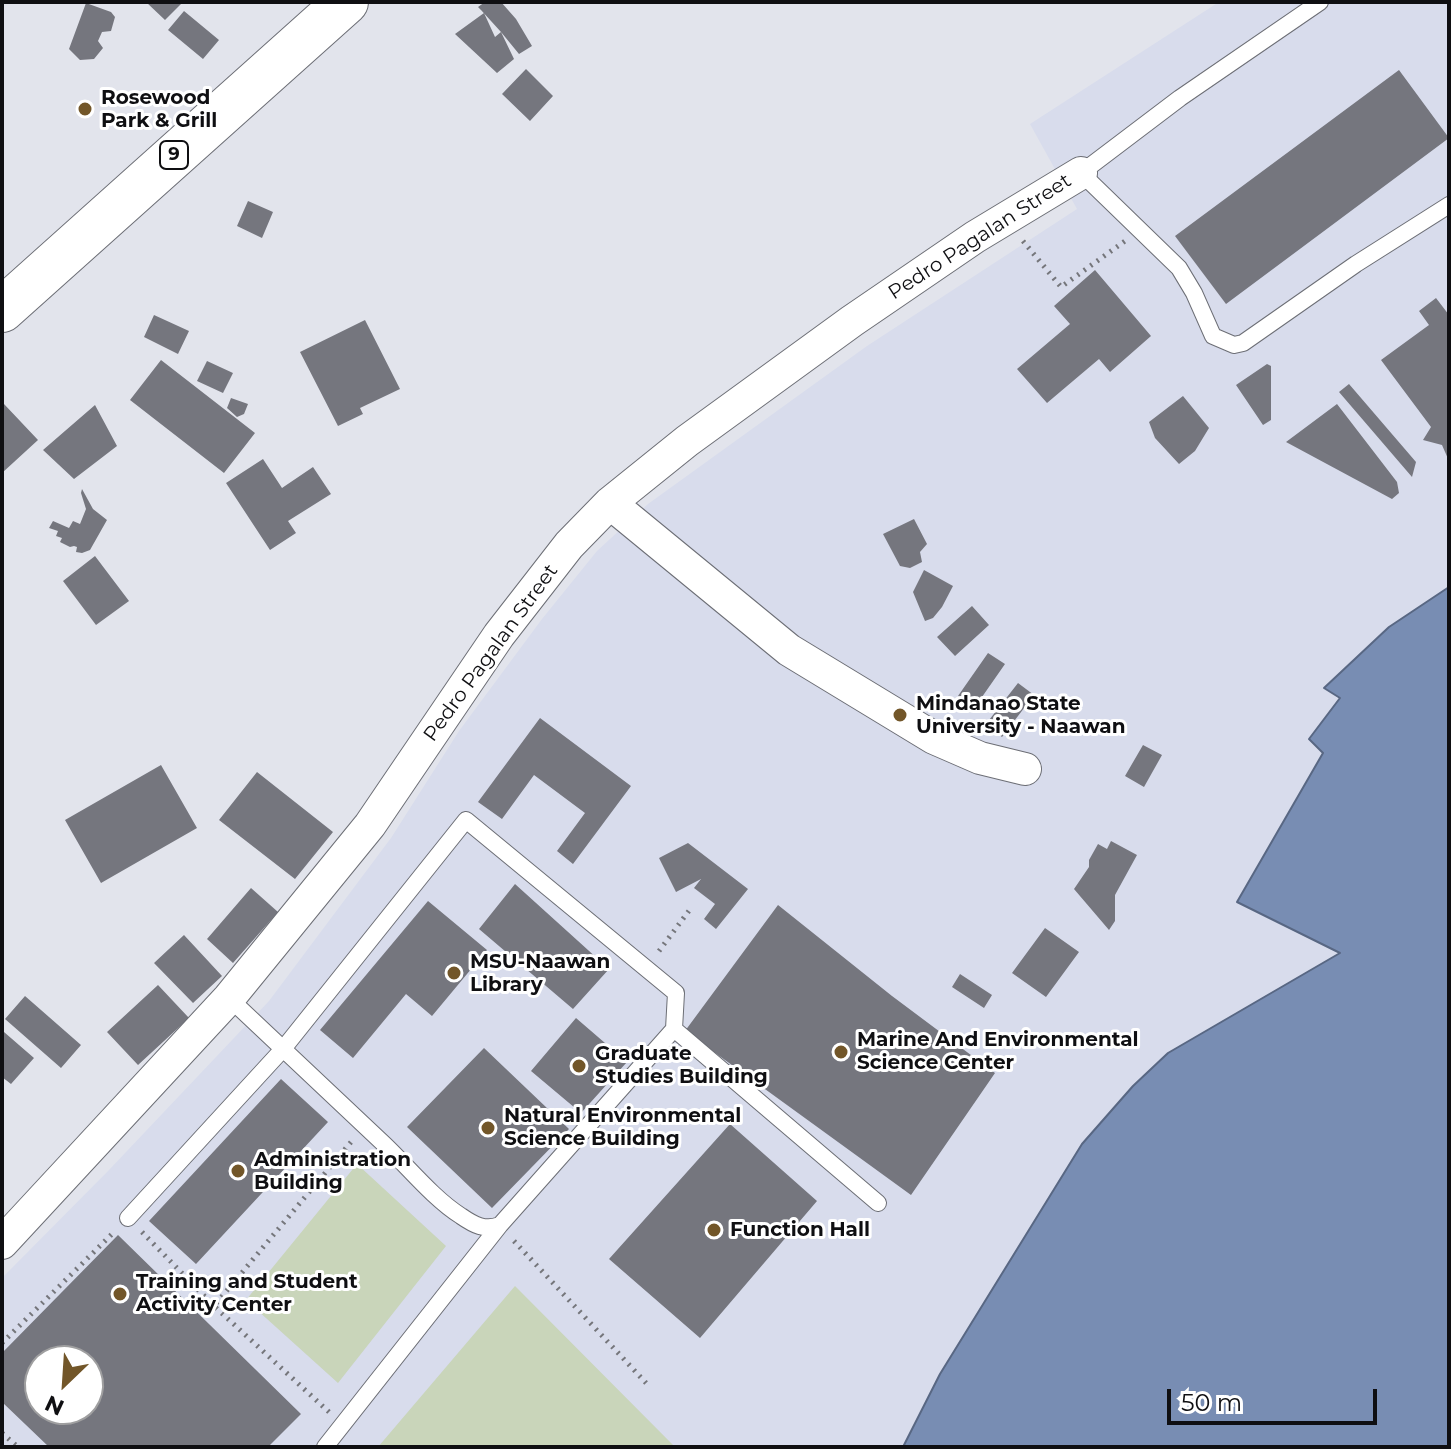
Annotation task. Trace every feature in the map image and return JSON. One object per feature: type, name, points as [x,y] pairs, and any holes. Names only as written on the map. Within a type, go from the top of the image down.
[{"type":"highway","name":"9","points":[[2,310],[346,2]]},
{"type":"street","name":"Pedro Pagalan Street","points":[[2,1243],[229,998],[370,825],[508,624],[569,545],[610,503],[687,441],[840,330],[1005,219],[1081,173]]},
{"type":"street","points":[[610,503],[789,650],[934,738],[980,758],[1025,769]]},
{"type":"lane","points":[[1320,2],[1180,98],[1081,173],[1179,268],[1213,336],[1234,345],[1243,343],[1356,264],[1449,205]]},
{"type":"lane","points":[[128,1218],[283,1049],[466,820],[676,993],[674,1029],[500,1225],[325,1447]]},
{"type":"lane","points":[[229,998],[457,1214],[490,1229],[500,1225]]},
{"type":"lane","points":[[674,1029],[878,1203]]},
{"type":"path","points":[[1005,219],[1061,287],[1140,231]]},
{"type":"path","points":[[646,968],[691,908]]},
{"type":"path","points":[[214,1306],[364,1126]]},
{"type":"path","points":[[2,1343],[128,1218],[214,1306],[343,1424]]},
{"type":"path","points":[[500,1225],[647,1384]]},
{"type":"path","points":[[2,1433],[18,1447]]},
{"type":"shaded area","name":"Mindanao State University - Naawan","points":[[1219,2],[1449,2],[1449,587],[1389,627],[1325,687],[1340,698],[1309,739],[1323,752],[1237,902],[1340,953],[1168,1053],[1082,1144],[940,1374],[903,1447],[2,1447],[2,1278],[269,1001],[391,838],[459,731],[597,551],[648,504],[867,346],[1077,209],[1030,124]]},
{"type":"green space","points":[[357,1164],[446,1246],[338,1383],[246,1300]]},
{"type":"green space","points":[[515,1286],[675,1447],[378,1447]]},
{"type":"water","points":[[1449,587],[1449,1447],[903,1447],[940,1374],[1082,1144],[1133,1086],[1168,1053],[1340,953],[1237,902],[1323,753],[1309,739],[1340,698],[1324,688],[1389,627]]},
{"type":"building","points":[[146,2],[183,2],[165,20]]},
{"type":"building","points":[[485,2],[501,2],[516,19],[532,46],[519,54],[501,32],[514,59],[497,73],[455,34],[484,13],[478,7]],"holes":[[[484,14],[501,32],[495,37]]]},
{"type":"building","points":[[86,3],[111,12],[115,17],[111,31],[102,32],[98,41],[103,48],[94,59],[80,60],[69,49]]},
{"type":"building","points":[[184,11],[219,40],[203,59],[168,30]]},
{"type":"building","points":[[526,69],[553,96],[530,121],[502,94]]},
{"type":"building","points":[[1399,70],[1449,138],[1226,304],[1175,236]]},
{"type":"building","points":[[248,201],[273,212],[262,238],[237,226]]},
{"type":"building","points":[[1095,270],[1151,336],[1110,372],[1099,359],[1047,403],[1017,369],[1070,324],[1054,306]]},
{"type":"building","points":[[1436,298],[1449,315],[1449,461],[1442,445],[1423,440],[1431,427],[1381,360],[1429,325],[1419,311]]},
{"type":"building","points":[[154,315],[189,331],[178,354],[144,337]]},
{"type":"building","points":[[365,320],[400,389],[360,408],[363,414],[338,426],[300,352]]},
{"type":"building","points":[[161,360],[255,433],[224,473],[130,400]]},
{"type":"building","points":[[207,361],[233,373],[223,393],[197,381]]},
{"type":"building","points":[[1267,364],[1271,366],[1271,420],[1263,425],[1236,385]]},
{"type":"building","points":[[1349,384],[1416,462],[1412,477],[1339,392]]},
{"type":"building","points":[[1183,396],[1209,428],[1195,451],[1179,464],[1155,438],[1149,422]]},
{"type":"building","points":[[231,398],[248,404],[244,414],[237,417],[227,408]]},
{"type":"building","points":[[4,404],[38,440],[2,473],[2,406]]},
{"type":"building","points":[[1337,404],[1397,482],[1399,493],[1392,499],[1286,442]]},
{"type":"building","points":[[95,405],[117,446],[74,479],[43,450]]},
{"type":"building","points":[[263,459],[282,488],[313,467],[331,494],[288,521],[296,533],[270,550],[226,483]]},
{"type":"building","points":[[82,489],[93,509],[107,520],[90,550],[82,553],[76,552],[77,547],[60,542],[62,538],[56,536],[58,531],[49,528],[53,521],[69,528],[73,521],[80,524],[86,509]]},
{"type":"building","points":[[914,519],[927,544],[920,552],[922,562],[910,568],[900,566],[883,534]]},
{"type":"building","points":[[95,556],[129,601],[96,625],[63,581]]},
{"type":"building","points":[[924,570],[953,586],[942,607],[933,618],[925,621],[913,592]]},
{"type":"building","points":[[972,606],[989,625],[955,656],[937,637]]},
{"type":"building","points":[[988,653],[1005,664],[975,707],[958,696]]},
{"type":"building","points":[[1018,683],[1034,695],[1002,737],[986,724]]},
{"type":"building","points":[[540,718],[631,786],[573,864],[557,851],[585,813],[534,775],[502,819],[478,802]]},
{"type":"building","points":[[1143,745],[1162,755],[1144,787],[1125,776]]},
{"type":"building","points":[[161,765],[197,828],[101,883],[65,820]]},
{"type":"building","points":[[257,772],[333,832],[295,879],[219,820]]},
{"type":"building","points":[[1111,841],[1137,855],[1115,895],[1115,921],[1109,930],[1074,889],[1089,867],[1089,860],[1098,844],[1107,849]]},
{"type":"building","points":[[688,843],[748,889],[716,929],[704,919],[715,904],[694,888],[701,879],[676,892],[659,858]]},
{"type":"building","points":[[515,884],[609,969],[573,1009],[479,929]]},
{"type":"building","points":[[251,888],[278,912],[233,963],[207,939]]},
{"type":"building","points":[[428,901],[487,950],[432,1016],[406,994],[353,1058],[320,1030]]},
{"type":"building","name":"Marine And Environmental Science Center","points":[[778,905],[995,1073],[911,1195],[685,1031]]},
{"type":"building","points":[[1045,928],[1079,952],[1046,997],[1012,973]]},
{"type":"building","points":[[184,935],[222,976],[193,1003],[154,963]]},
{"type":"building","points":[[960,974],[992,995],[984,1008],[952,987]]},
{"type":"building","points":[[158,985],[189,1018],[138,1065],[107,1032]]},
{"type":"building","points":[[25,996],[81,1045],[61,1068],[5,1019]]},
{"type":"building","name":"Graduate Studies Building","points":[[576,1018],[627,1062],[581,1113],[531,1071]]},
{"type":"building","points":[[4,1032],[34,1058],[11,1084],[2,1077]]},
{"type":"building","name":"Natural Environmental Science Building","points":[[484,1048],[569,1129],[492,1208],[407,1127]]},
{"type":"building","name":"Administration Building","points":[[281,1079],[328,1122],[196,1264],[149,1221]]},
{"type":"building","name":"Function Hall","points":[[730,1124],[817,1201],[700,1338],[609,1259]]},
{"type":"building","name":"Training and Student Activity Center","points":[[118,1235],[301,1414],[268,1447],[49,1447],[26,1425],[104,1425],[104,1345],[24,1345],[24,1423],[2,1402],[2,1353]]},
{"type":"place","name":"Rosewood Park & Grill","points":[[85,109]]},
{"type":"place","name":"Mindanao State University - Naawan","points":[[900,715]]},
{"type":"place","name":"MSU-Naawan Library","points":[[454,973]]},
{"type":"place","name":"Marine And Environmental Science Center","points":[[841,1052]]},
{"type":"place","name":"Graduate Studies Building","points":[[579,1066]]},
{"type":"place","name":"Natural Environmental Science Building","points":[[488,1128]]},
{"type":"place","name":"Administration Building","points":[[238,1171]]},
{"type":"place","name":"Function Hall","points":[[714,1230]]},
{"type":"place","name":"Training and Student Activity Center","points":[[120,1294]]}]
